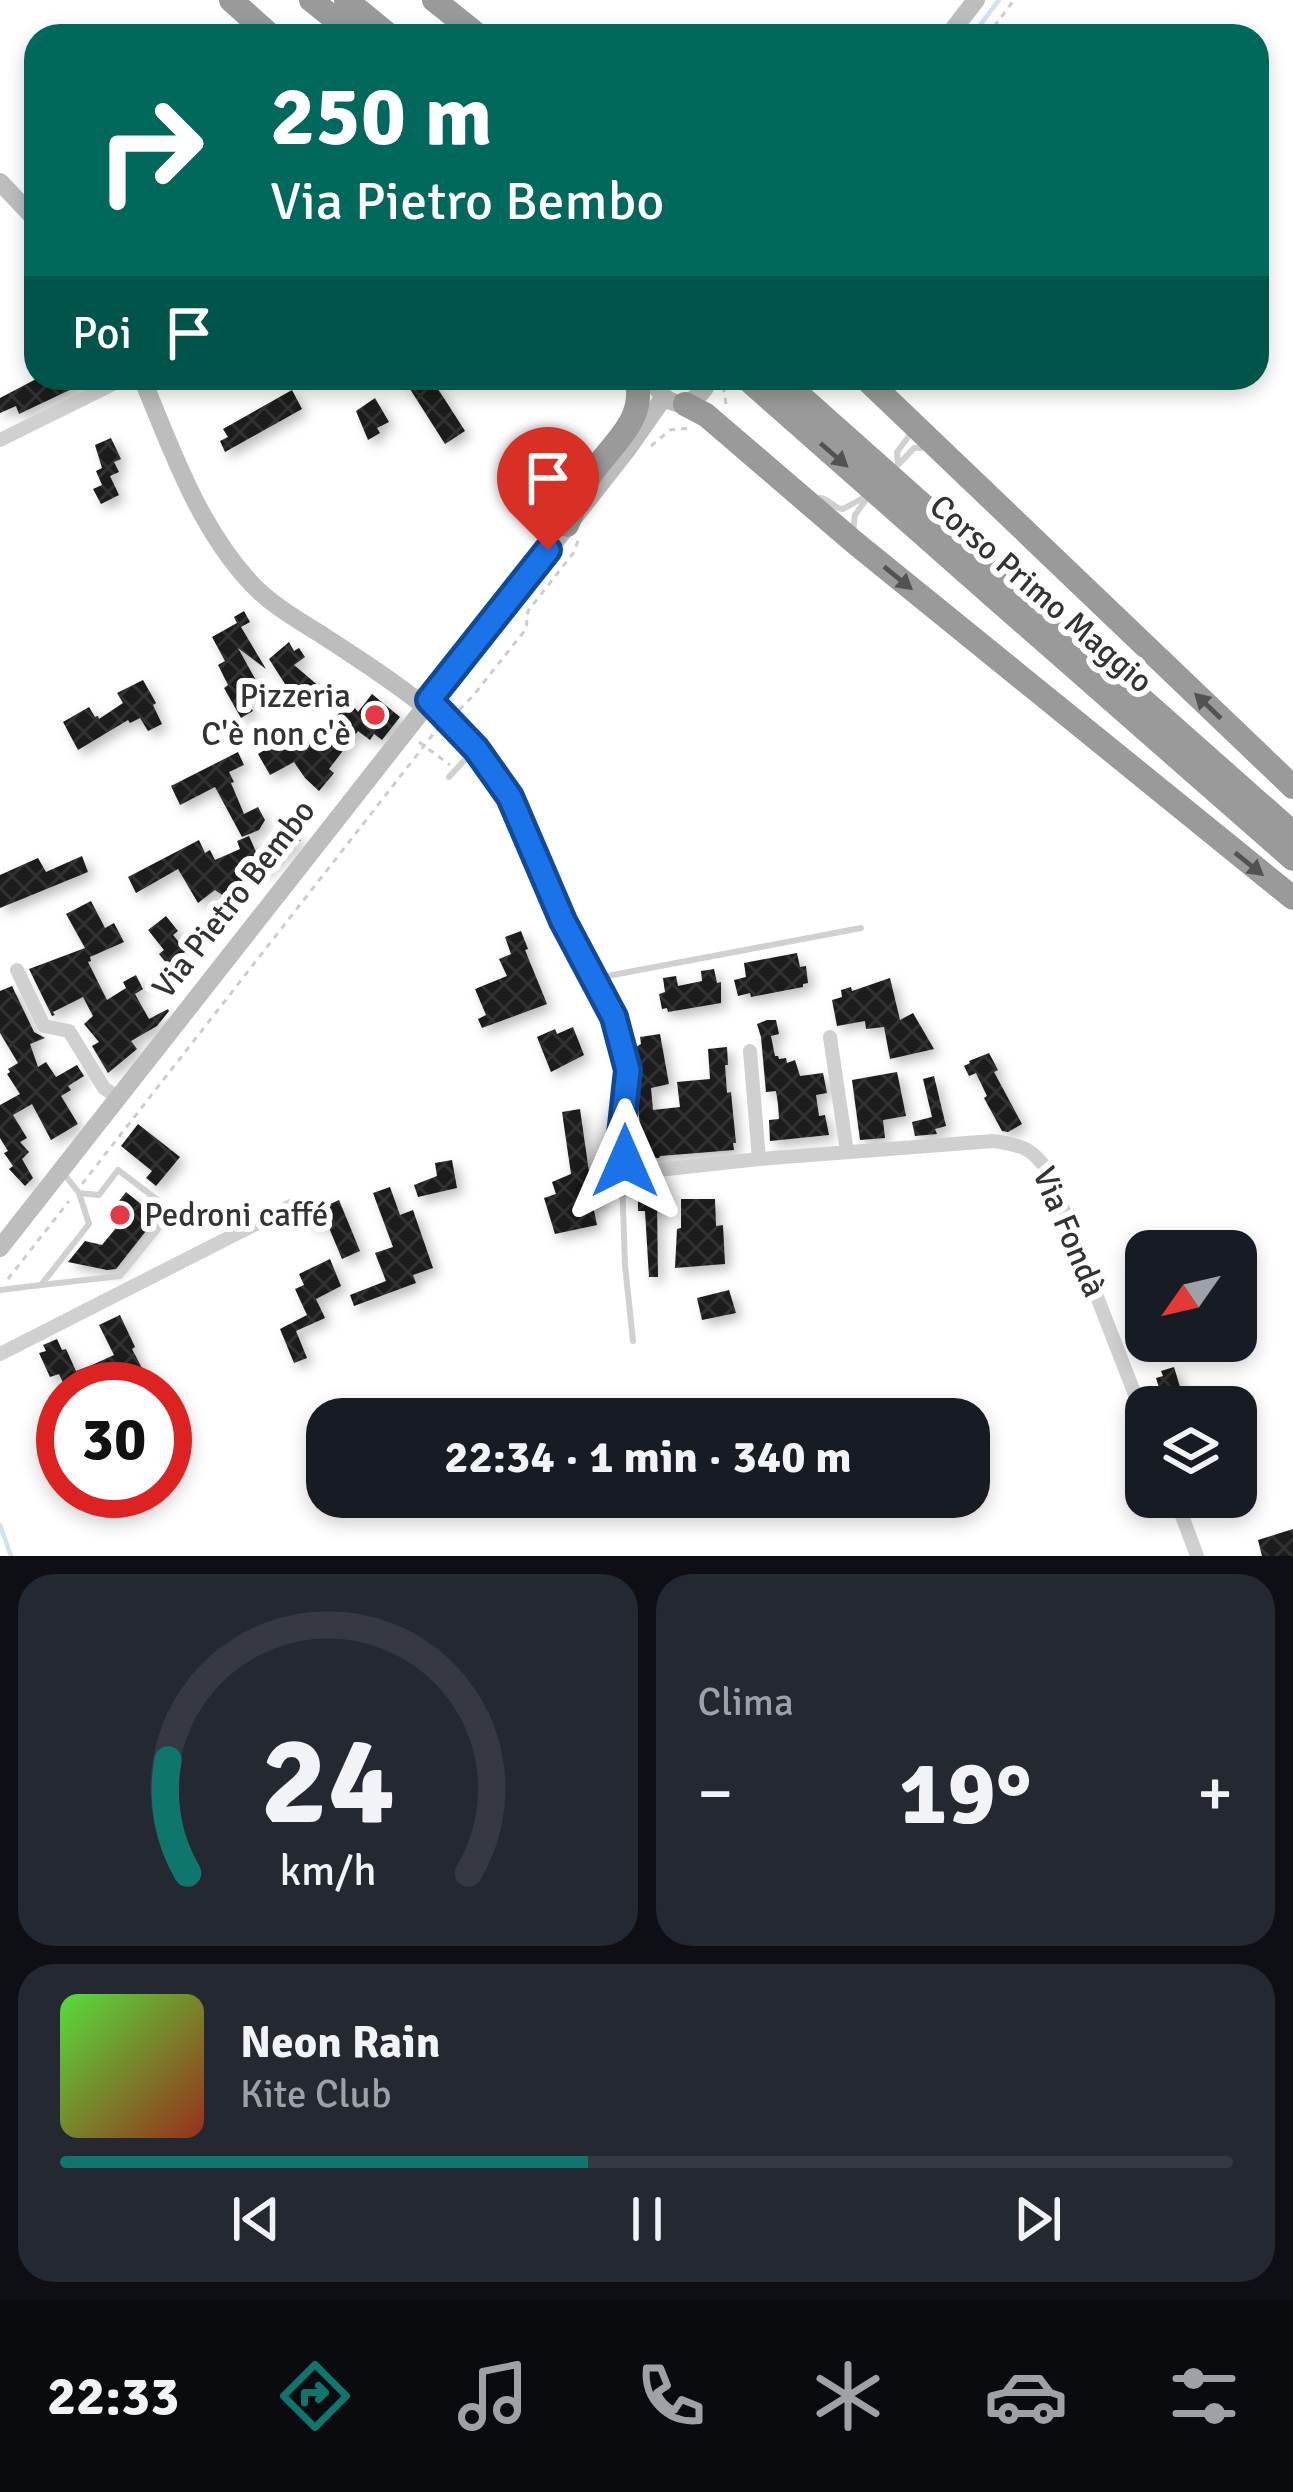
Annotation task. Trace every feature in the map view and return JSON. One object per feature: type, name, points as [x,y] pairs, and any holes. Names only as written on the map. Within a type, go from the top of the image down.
[{"type":"highway","points":[[231,0],[258,24]]},
{"type":"highway","points":[[311,0],[341,24]]},
{"type":"highway","points":[[346,0],[375,24]]},
{"type":"highway","points":[[434,0],[464,24]]},
{"type":"highway","points":[[574,530],[588,479],[636,415],[640,390]]},
{"type":"highway","name":"Corso Primo Maggio","points":[[761,390],[1293,833]]},
{"type":"highway","name":"Corso Primo Maggio","points":[[793,390],[1293,859]]},
{"type":"highway","points":[[878,390],[1293,787]]},
{"type":"highway","points":[[674,400],[706,415],[854,542],[1293,898]]},
{"type":"main road","points":[[957,24],[976,0]]},
{"type":"main road","points":[[0,182],[24,207]]},
{"type":"main road","points":[[147,390],[211,527],[252,584],[426,703]]},
{"type":"main road","points":[[660,390],[674,400]]},
{"type":"main road","name":"Via Pietro Bembo","points":[[0,1248],[426,703],[574,530],[627,450],[674,400],[694,401],[705,390]]},
{"type":"street","points":[[0,440],[100,390]]},
{"type":"street","points":[[426,703],[476,749],[510,797],[563,921],[614,1017],[628,1070],[620,1144],[628,1167]]},
{"type":"street","points":[[17,970],[44,1026],[69,1031],[104,1088],[117,1097]]},
{"type":"street","points":[[830,1037],[847,1152]]},
{"type":"street","points":[[750,1051],[759,1159]]},
{"type":"street","name":"Via Fondà","points":[[628,1167],[649,1171],[993,1141],[1018,1144],[1037,1154],[1049,1173],[1132,1386]]},
{"type":"street","points":[[0,1354],[293,1205]]},
{"type":"street","points":[[1182,1518],[1197,1556]]},
{"type":"lane","points":[[898,465],[897,452],[912,435],[902,413]]},
{"type":"lane","points":[[854,542],[856,515],[911,451],[920,446],[937,459],[955,464]]},
{"type":"lane","points":[[808,503],[819,497],[844,509],[870,494]]},
{"type":"lane","points":[[448,777],[476,749]]},
{"type":"lane","points":[[593,979],[861,928]]},
{"type":"lane","points":[[628,1167],[622,1179],[633,1341]]},
{"type":"lane","points":[[41,1285],[89,1224],[78,1192],[61,1170]]},
{"type":"lane","points":[[0,1290],[120,1276],[167,1218],[159,1201],[118,1170],[99,1195],[78,1192]]},
{"type":"path","points":[[724,390],[727,406]]},
{"type":"path","points":[[647,451],[670,430],[694,429]]},
{"type":"path","points":[[457,711],[526,629],[528,610],[574,552],[574,530]]},
{"type":"path","points":[[0,1290],[443,725]]},
{"type":"path","points":[[424,746],[455,769]]},
{"type":"building","points":[[24,385],[24,390],[70,390],[19,414],[16,406],[0,413],[0,398]]},
{"type":"building","points":[[292,390],[302,409],[225,452],[220,441],[228,437],[223,429]]},
{"type":"building","points":[[411,390],[439,390],[465,431],[445,444]]},
{"type":"building","points":[[375,398],[389,422],[368,440],[356,411]]},
{"type":"building","points":[[111,438],[121,459],[114,462],[119,472],[110,476],[119,495],[101,504],[93,489],[102,485],[95,445]]},
{"type":"building","points":[[244,611],[250,622],[241,627],[266,669],[238,648],[258,684],[243,693],[253,711],[241,718],[224,688],[228,685],[218,665],[225,661],[212,637],[237,623],[234,617]]},
{"type":"building","points":[[289,642],[305,657],[294,665],[321,688],[311,700],[285,684],[269,659]]},
{"type":"building","points":[[143,680],[162,724],[148,731],[140,718],[128,720],[78,750],[63,722],[89,707],[99,719],[123,703],[117,693]]},
{"type":"building","points":[[372,694],[400,717],[382,740],[374,734],[370,740],[358,731],[329,769],[334,773],[319,791],[294,762],[270,775],[258,754],[304,733],[312,748],[340,712],[335,705],[346,697],[358,712]]},
{"type":"building","points":[[238,752],[244,765],[229,772],[231,783],[244,814],[258,807],[265,820],[259,830],[242,837],[215,787],[180,805],[171,786]]},
{"type":"building","points":[[295,833],[301,840],[260,874],[253,866],[228,899],[215,890],[198,903],[178,869],[136,893],[128,877],[199,840],[215,860],[240,849],[237,841],[249,836],[257,854],[270,852]]},
{"type":"building","points":[[82,856],[88,872],[0,908],[0,875],[38,858],[46,872]]},
{"type":"building","points":[[91,901],[105,928],[114,923],[124,942],[88,962],[107,1000],[136,975],[143,989],[135,994],[149,1019],[169,1011],[157,1026],[131,1041],[137,1049],[108,1073],[92,1046],[99,1042],[84,1024],[93,1016],[83,997],[52,1016],[29,969],[85,948],[66,914]]},
{"type":"building","points":[[166,916],[186,951],[179,957],[187,966],[176,975],[148,930]]},
{"type":"building","points":[[521,931],[547,1004],[482,1028],[478,1019],[486,1015],[475,989],[507,976],[499,959],[511,954],[505,937]]},
{"type":"building","points":[[797,953],[800,967],[806,966],[808,983],[803,987],[738,996],[734,980],[746,977],[744,963]]},
{"type":"building","points":[[714,969],[717,983],[721,982],[721,1003],[662,1009],[663,978],[676,976],[678,986],[702,981],[701,971]]},
{"type":"building","points":[[890,978],[900,1020],[913,1013],[934,1049],[890,1059],[884,1027],[866,1029],[865,1021],[837,1026],[832,1000],[842,997],[841,990]]},
{"type":"building","points":[[12,986],[34,1032],[45,1038],[30,1044],[38,1067],[46,1062],[56,1077],[77,1065],[84,1076],[61,1096],[78,1124],[51,1140],[32,1104],[13,1115],[27,1138],[20,1142],[29,1152],[22,1159],[33,1178],[25,1186],[9,1169],[13,1166],[0,1138],[0,1105],[20,1094],[7,1074],[18,1063],[0,1033],[0,991]]},
{"type":"building","points":[[776,1020],[779,1034],[771,1036],[775,1056],[786,1058],[787,1063],[795,1060],[800,1076],[823,1073],[827,1093],[816,1095],[819,1116],[825,1115],[829,1135],[770,1141],[769,1120],[779,1119],[778,1104],[776,1091],[766,1092],[757,1024]]},
{"type":"building","points":[[573,1027],[584,1055],[551,1072],[537,1037]]},
{"type":"building","points":[[660,1034],[669,1084],[651,1088],[653,1110],[680,1107],[677,1082],[710,1079],[708,1049],[727,1047],[734,1150],[636,1157],[636,1137],[641,1137],[634,1048],[641,1044],[640,1037]]},
{"type":"building","points":[[989,1053],[1022,1124],[1008,1132],[1002,1131],[984,1098],[976,1073],[969,1076],[964,1066]]},
{"type":"building","points":[[897,1072],[906,1116],[883,1120],[885,1138],[860,1140],[852,1080]]},
{"type":"building","points":[[934,1076],[946,1126],[935,1129],[937,1134],[915,1136],[912,1122],[932,1117],[923,1079]]},
{"type":"building","points":[[580,1109],[589,1172],[598,1170],[603,1204],[593,1206],[597,1225],[555,1234],[544,1198],[556,1194],[552,1182],[571,1174],[562,1112]]},
{"type":"building","points":[[138,1124],[180,1157],[156,1186],[146,1178],[152,1171],[121,1146]]},
{"type":"building","points":[[452,1160],[457,1188],[418,1197],[414,1185],[437,1176],[435,1163]]},
{"type":"building","points":[[390,1187],[400,1215],[413,1210],[433,1268],[413,1275],[416,1283],[354,1306],[350,1295],[386,1281],[375,1253],[393,1247],[373,1193]]},
{"type":"building","points":[[126,1192],[157,1217],[116,1269],[68,1262],[85,1241],[102,1245],[120,1223],[109,1214]]},
{"type":"building","points":[[638,1198],[657,1198],[658,1277],[649,1277],[645,1211],[638,1211]]},
{"type":"building","points":[[681,1199],[715,1199],[716,1226],[723,1225],[725,1264],[675,1268]]},
{"type":"building","points":[[339,1200],[360,1251],[342,1259],[327,1223],[313,1227],[307,1214]]},
{"type":"building","points":[[330,1259],[341,1286],[316,1299],[325,1318],[296,1331],[307,1358],[294,1363],[280,1329],[307,1315],[295,1289],[304,1285],[299,1274]]},
{"type":"building","points":[[729,1290],[736,1313],[702,1320],[697,1298]]},
{"type":"building","points":[[120,1315],[139,1362],[99,1362],[114,1355],[99,1325]]},
{"type":"building","points":[[57,1339],[62,1350],[66,1349],[72,1362],[43,1362],[39,1353],[46,1351],[43,1345]]},
{"type":"building","points":[[1174,1367],[1180,1386],[1158,1386],[1156,1378],[1163,1376],[1161,1371]]},
{"type":"building","points":[[1293,1529],[1293,1556],[1262,1556],[1258,1540]]},
{"type":"waterway","points":[[981,24],[999,0]]},
{"type":"waterway","points":[[0,1525],[11,1556]]},
{"type":"place","name":"Pizzeria C'è non c'è","points":[[375,715]]},
{"type":"place","name":"Pedroni caffé","points":[[120,1215]]},
{"type":"route","points":[[548,550],[429,700],[476,749],[510,797],[563,921],[614,1017],[628,1070],[620,1144],[625,1161]]}]
